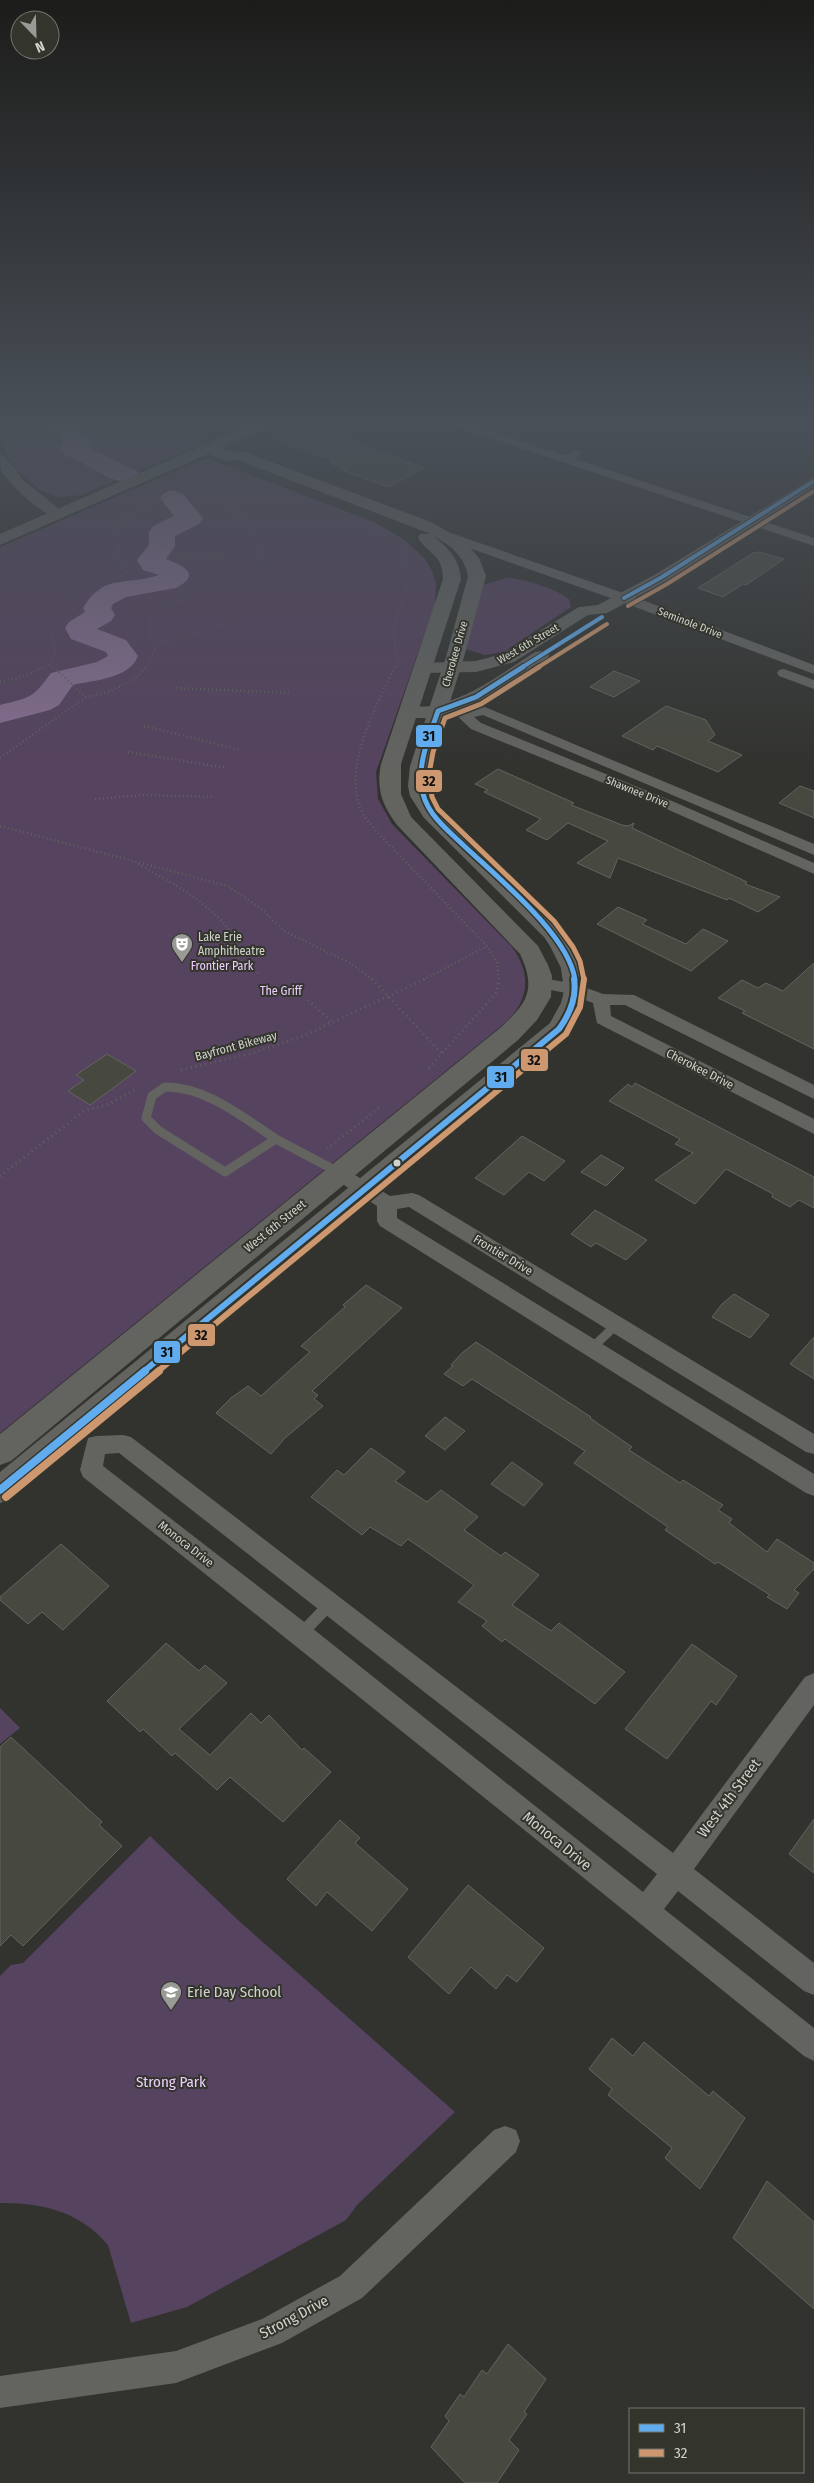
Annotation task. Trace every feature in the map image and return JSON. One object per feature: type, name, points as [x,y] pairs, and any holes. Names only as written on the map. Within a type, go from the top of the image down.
[{"type":"main road","name":"Seminole Drive","points":[[423,536],[444,546]]},
{"type":"main road","name":"Cherokee Drive","points":[[444,546],[468,556],[476,568],[477,576],[419,772],[418,786],[422,800],[440,823],[556,938],[569,957],[574,970],[575,998]]},
{"type":"main road","name":"Cherokee Drive","points":[[444,546],[452,572],[452,579],[388,776],[388,788],[396,811],[413,832],[523,941],[536,961],[541,988]]},
{"type":"main road","points":[[468,556],[492,551]]},
{"type":"main road","name":"West 6th Street","points":[[0,1452],[508,1034],[528,1015],[539,1001],[541,988]]},
{"type":"main road","points":[[0,1490],[87,1436],[363,1188],[559,1028],[575,998]]},
{"type":"street","name":"West 6th Street","points":[[423,668],[471,668],[497,663],[585,610],[604,608],[624,598],[728,536]]},
{"type":"street","points":[[799,536],[814,542]]},
{"type":"street","name":"Seminole Drive","points":[[444,546],[492,551],[624,598],[814,670]]},
{"type":"street","name":"Seminole Drive","points":[[468,556],[604,608],[647,621]]},
{"type":"street","name":"West 6th Street","points":[[409,712],[438,711],[476,697],[602,617],[604,608]]},
{"type":"street","points":[[772,669],[814,685]]},
{"type":"street","name":"Shawnee Drive","points":[[438,711],[462,714],[485,711],[814,850]]},
{"type":"street","name":"Shawnee Drive","points":[[462,714],[476,726],[667,804],[813,868]]},
{"type":"street","points":[[541,988],[575,998],[628,999],[814,1093]]},
{"type":"street","name":"Cherokee Drive","points":[[602,1000],[603,1019],[814,1127]]},
{"type":"street","points":[[340,1173],[387,1203],[387,1221],[593,1347],[814,1486]]},
{"type":"street","name":"Frontier Drive","points":[[387,1203],[412,1200],[814,1445]]},
{"type":"street","points":[[54,1407],[87,1436],[123,1444],[675,1871],[814,1981]]},
{"type":"street","name":"Monoca Drive","points":[[87,1436],[91,1470],[300,1634],[814,2046]]},
{"type":"street","name":"West 4th Street","points":[[645,1912],[814,1685]]},
{"type":"street","name":"Strong Drive","points":[[0,2392],[176,2367],[271,2332],[351,2287],[504,2141]]},
{"type":"lane","points":[[276,1139],[225,1172],[158,1130],[146,1118],[147,1107],[151,1096],[164,1087],[180,1086],[195,1090],[219,1101],[276,1139],[340,1173]]},
{"type":"lane","points":[[593,1347],[616,1324]]},
{"type":"lane","points":[[300,1634],[330,1604]]},
{"type":"path","points":[[0,682],[27,675],[49,665],[54,659],[56,638],[48,626],[64,605],[85,585],[121,577],[126,572],[118,556],[117,536]]},
{"type":"path","points":[[0,758],[18,748],[86,697],[109,692],[135,679],[145,670],[155,649],[166,641],[216,627],[230,621],[245,608],[266,578],[266,570],[253,536]]},
{"type":"path","points":[[397,540],[408,562],[404,579],[407,587],[393,632],[398,661]]},
{"type":"path","points":[[164,541],[164,545],[168,550],[177,554],[192,556],[221,553]]},
{"type":"path","points":[[155,649],[150,628],[152,615],[163,608],[195,596],[209,571]]},
{"type":"path","points":[[49,665],[63,675],[86,697]]},
{"type":"path","points":[[176,688],[289,693]]},
{"type":"path","points":[[144,726],[241,750]]},
{"type":"path","points":[[128,752],[227,768]]},
{"type":"path","points":[[95,799],[143,795],[214,797]]},
{"type":"path","points":[[0,826],[228,886],[260,908],[286,932],[356,967],[368,975],[442,1054]]},
{"type":"path","points":[[133,861],[199,898],[230,929],[237,941],[232,953],[220,959],[194,964]]},
{"type":"path","name":"Bayfront Bikeway","points":[[178,1071],[302,1036],[387,995],[412,986],[487,946]]},
{"type":"path","points":[[232,953],[259,974]]},
{"type":"path","points":[[308,1000],[332,1022]]},
{"type":"path","points":[[0,1176],[84,1110],[109,1104],[139,1087]]},
{"type":"green space","name":"Frontier Park","points":[[26,536],[398,536],[405,540],[425,559],[433,573],[436,584],[435,604],[376,772],[378,799],[392,824],[512,947],[523,967],[525,987],[519,1006],[505,1023],[0,1433],[0,547]]},
{"type":"green space","points":[[506,578],[530,582],[556,591],[569,599],[571,607],[504,652],[485,655],[465,649],[483,585]]},
{"type":"green space","points":[[0,1708],[20,1728],[0,1744]]},
{"type":"green space","name":"Strong Park","points":[[150,1836],[238,1920],[455,2112],[357,2205],[346,2220],[187,2307],[131,2323],[108,2245],[97,2234],[86,2224],[59,2211],[30,2204],[0,2203],[0,1976],[11,1965],[23,1963]]},
{"type":"building","points":[[759,552],[784,559],[746,585],[743,584],[723,597],[698,588],[753,553]]},
{"type":"building","points":[[614,671],[640,681],[614,697],[590,687]]},
{"type":"building","points":[[666,706],[706,720],[715,735],[708,741],[742,755],[718,772],[657,746],[653,750],[622,736]]},
{"type":"building","points":[[498,769],[574,803],[571,805],[622,825],[628,826],[634,823],[632,828],[747,882],[745,884],[780,897],[758,912],[729,898],[727,900],[618,858],[610,878],[577,863],[608,841],[568,823],[547,840],[526,830],[541,819],[484,792],[488,790],[475,784]]},
{"type":"building","points":[[800,786],[814,791],[814,818],[779,803]]},
{"type":"building","points":[[618,907],[647,920],[642,924],[686,944],[703,929],[728,941],[691,971],[597,924]]},
{"type":"building","points":[[814,963],[814,1049],[742,1013],[745,1011],[718,998],[742,980],[758,988],[766,983],[783,991]]},
{"type":"building","points":[[107,1054],[136,1071],[90,1105],[68,1091],[84,1080],[76,1075]]},
{"type":"building","points":[[635,1083],[814,1177],[814,1208],[799,1200],[790,1207],[772,1197],[773,1194],[726,1169],[695,1204],[655,1180],[693,1153],[675,1144],[680,1139],[609,1101],[628,1084],[632,1087]]},
{"type":"building","points":[[522,1136],[565,1161],[544,1181],[529,1172],[504,1195],[475,1178]]},
{"type":"building","points":[[601,1155],[624,1168],[606,1186],[581,1172]]},
{"type":"building","points":[[595,1210],[647,1240],[626,1260],[596,1243],[591,1247],[571,1234]]},
{"type":"building","points":[[366,1285],[402,1308],[312,1391],[318,1395],[314,1399],[323,1406],[285,1438],[271,1454],[216,1413],[231,1398],[248,1386],[261,1396],[310,1352],[301,1346],[345,1307],[343,1305]]},
{"type":"building","points":[[734,1294],[769,1315],[750,1338],[712,1317],[722,1304]]},
{"type":"building","points":[[814,1337],[814,1379],[790,1364]]},
{"type":"building","points":[[476,1342],[591,1417],[632,1447],[629,1450],[680,1483],[683,1480],[723,1505],[718,1510],[732,1519],[729,1523],[767,1552],[777,1539],[814,1563],[814,1569],[794,1590],[799,1593],[787,1609],[767,1597],[770,1595],[718,1562],[715,1564],[665,1530],[668,1527],[574,1463],[585,1451],[472,1379],[463,1386],[444,1374],[453,1366],[451,1365],[462,1353]]},
{"type":"building","points":[[445,1417],[465,1431],[445,1450],[425,1436]]},
{"type":"building","points":[[371,1448],[405,1472],[395,1481],[427,1502],[441,1490],[478,1517],[464,1530],[501,1556],[505,1552],[539,1575],[512,1605],[551,1631],[559,1623],[625,1672],[595,1704],[505,1639],[502,1642],[482,1626],[487,1621],[458,1602],[474,1585],[408,1539],[401,1546],[370,1527],[362,1535],[311,1497],[337,1470],[344,1475]]},
{"type":"building","points":[[512,1462],[543,1484],[524,1506],[491,1484]]},
{"type":"building","points":[[61,1544],[109,1586],[63,1630],[42,1612],[28,1624],[0,1600],[0,1597]]},
{"type":"building","points":[[166,1643],[199,1671],[205,1665],[227,1683],[179,1729],[210,1755],[251,1713],[261,1723],[269,1715],[302,1750],[304,1748],[331,1772],[283,1822],[230,1777],[217,1790],[175,1753],[172,1756],[143,1729],[140,1732],[107,1701]]},
{"type":"building","points":[[692,1644],[737,1676],[716,1705],[711,1701],[667,1759],[625,1729]]},
{"type":"building","points":[[11,1737],[102,1822],[99,1825],[122,1846],[23,1946],[11,1935],[0,1946],[0,1747]]},
{"type":"building","points":[[814,1819],[814,1873],[789,1854]]},
{"type":"building","points":[[340,1820],[360,1838],[355,1843],[408,1889],[372,1931],[327,1892],[316,1906],[287,1879]]},
{"type":"building","points":[[468,1885],[544,1948],[517,1982],[507,1975],[496,1989],[471,1967],[449,1994],[408,1957]]},
{"type":"building","points":[[612,2038],[633,2056],[644,2042],[709,2096],[713,2091],[745,2118],[700,2189],[665,2158],[672,2148],[608,2095],[612,2089],[589,2069]]},
{"type":"building","points":[[767,2181],[814,2222],[814,2309],[733,2238]]},
{"type":"building","points":[[508,2344],[546,2379],[524,2412],[527,2414],[509,2440],[519,2450],[497,2483],[465,2483],[431,2447],[449,2421],[445,2416],[460,2394],[464,2397],[482,2370],[487,2374]]},
{"type":"waterway","points":[[0,714],[39,704],[48,699],[62,679],[107,668],[121,661],[123,656],[116,646],[81,633],[79,628],[101,615],[97,608],[102,599],[110,593],[156,585],[175,578],[175,572],[153,564],[151,560],[162,546],[162,536]]},
{"type":"transit line","name":"31","points":[[624,598],[662,577],[727,536]]},
{"type":"transit line","name":"32","points":[[628,606],[667,584],[743,536]]},
{"type":"transit line","name":"31","points":[[0,1490],[559,1029],[568,1016],[576,991],[573,968],[561,944],[552,932],[431,814],[421,787],[422,762],[438,711],[476,697],[602,617]]},
{"type":"transit line","name":"32","points":[[6,1497],[566,1034],[583,1000],[585,985],[580,961],[573,947],[554,921],[438,809],[429,785],[430,763],[445,718],[481,704],[607,624]]},
{"type":"place","name":"Lake Erie Amphitheatre","points":[[182,963]]},
{"type":"place","name":"Erie Day School","points":[[171,2011]]},
{"type":"park label","name":"The Griff","points":[[281,991]]}]
